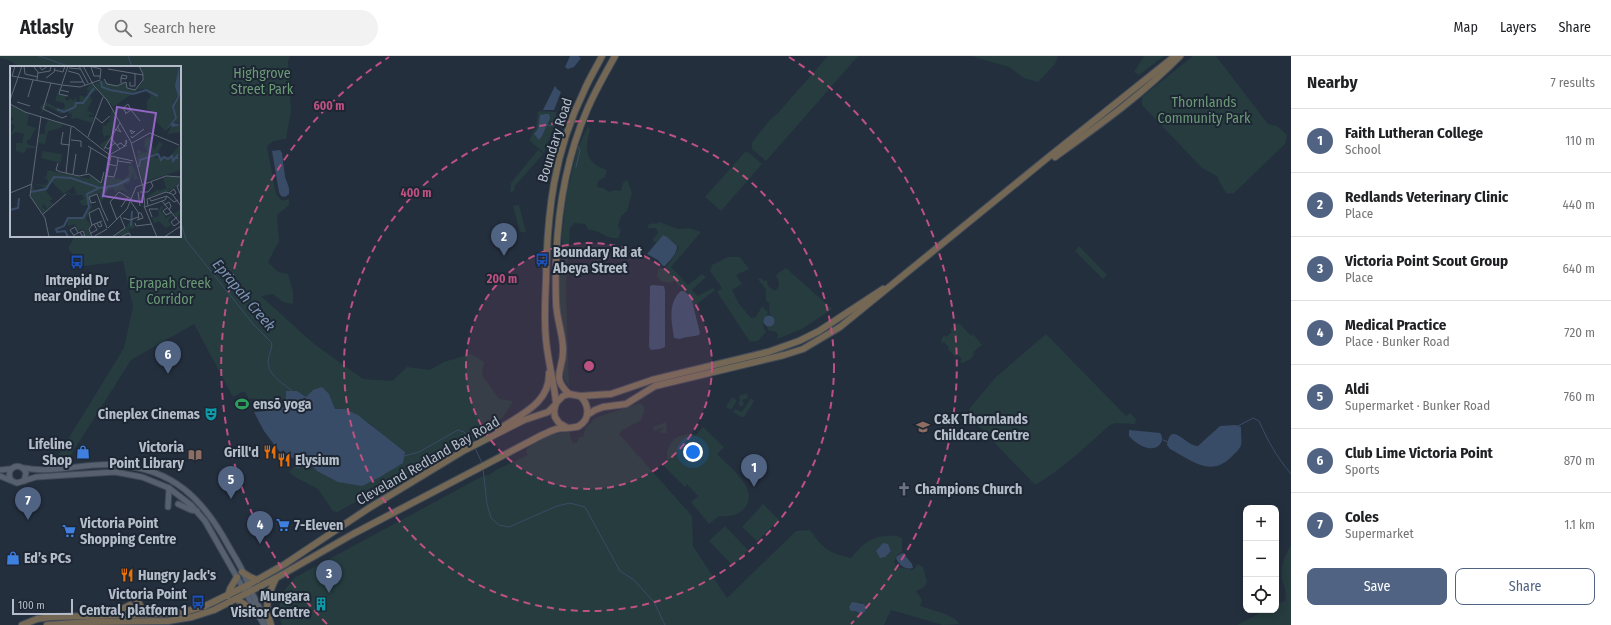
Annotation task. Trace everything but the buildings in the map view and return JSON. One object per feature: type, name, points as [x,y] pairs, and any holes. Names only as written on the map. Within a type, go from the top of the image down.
[{"type":"highway","name":"Boundary Road","points":[[556,404],[546,334],[546,241],[549,211],[554,183],[567,134],[584,90],[602,56]]},
{"type":"highway","name":"Boundary Road","points":[[569,394],[562,387],[559,371],[563,350],[556,302],[558,221],[564,184],[577,136],[597,89],[615,56]]},
{"type":"highway","name":"Cleveland Redland Bay Road","points":[[22,625],[37,619],[50,617],[116,614],[166,614],[195,609],[215,602],[276,578],[353,534],[531,440],[555,429],[566,427],[574,428],[580,426],[585,421],[587,415],[596,410],[626,404],[655,386],[766,360],[803,349],[840,327],[1175,56]]},
{"type":"highway","name":"Cleveland Redland Bay Road","points":[[1031,171],[1052,159],[1098,126],[1164,72],[1180,56]]},
{"type":"highway","name":"Cleveland Redland Bay Road","points":[[47,625],[148,623],[192,617],[214,610],[236,599],[257,580],[285,564],[369,508],[514,422],[548,412],[563,396],[569,394],[580,396],[612,394],[652,380],[782,347],[819,331],[897,281]]},
{"type":"highway","points":[[514,422],[540,401],[548,388],[549,360]]},
{"type":"highway","points":[[580,396],[585,401],[588,408],[587,415]]},
{"type":"highway","points":[[556,404],[554,411],[555,417],[559,423],[566,427]]},
{"type":"highway","points":[[242,572],[257,580]]},
{"type":"highway","points":[[228,596],[237,577]]},
{"type":"highway","points":[[271,625],[267,611],[267,599],[276,578]]},
{"type":"highway","points":[[236,599],[249,607],[255,608]]},
{"type":"highway","points":[[137,600],[145,614]]},
{"type":"highway","points":[[116,614],[120,610],[130,605]]},
{"type":"main road","points":[[0,470],[10,469],[16,466],[39,470],[114,464],[142,469],[163,477],[186,491],[206,510],[218,527],[242,572],[247,589],[264,625]]},
{"type":"main road","points":[[24,468],[26,473],[24,481]]},
{"type":"main road","points":[[10,469],[9,475],[11,480]]},
{"type":"main road","points":[[0,476],[17,483],[36,477],[115,472],[142,477],[169,488],[197,511],[209,526],[237,577],[247,589],[271,625]]},
{"type":"main road","points":[[168,506],[169,488]]},
{"type":"main road","points":[[178,504],[197,511]]},
{"type":"green space","points":[[0,56],[290,56],[288,62],[291,111],[286,139],[273,142],[267,147],[276,194],[282,200],[289,199],[289,205],[277,215],[279,241],[268,262],[278,272],[288,274],[293,291],[293,304],[283,302],[273,294],[261,296],[314,344],[363,379],[392,381],[407,367],[430,370],[444,362],[471,354],[484,362],[482,375],[499,399],[513,401],[505,414],[494,426],[477,438],[339,511],[333,511],[318,489],[289,472],[294,467],[298,468],[310,464],[317,471],[393,444],[359,416],[351,412],[335,409],[329,394],[313,390],[306,398],[297,391],[281,410],[262,412],[254,398],[249,399],[245,392],[233,397],[194,324],[131,360],[67,461],[54,462],[124,348],[133,307],[123,261],[85,266],[69,250],[69,246],[74,237],[181,237],[181,66],[19,66],[8,60],[0,58]]},
{"type":"green space","points":[[828,56],[858,56],[766,161],[752,149],[752,143],[768,122],[777,114]]},
{"type":"green space","points":[[971,56],[1058,56],[1055,64],[1038,82],[1024,78],[1009,67]]},
{"type":"green space","points":[[1144,56],[1164,56],[1139,75],[1134,72]]},
{"type":"green space","name":"Thornlands Community Park","points":[[1193,56],[1216,56],[1268,124],[1277,126],[1287,135],[1285,144],[1233,194],[1226,193],[1217,176],[1202,168],[1142,105],[1142,97]]},
{"type":"green space","points":[[538,112],[556,112],[556,121],[544,153],[530,141],[530,138],[536,128]]},
{"type":"green space","points":[[588,126],[590,130],[587,150],[590,160],[594,164],[607,170],[605,177],[598,181],[597,187],[603,188],[609,192],[614,190],[621,191],[623,183],[627,179],[632,193],[627,211],[621,216],[618,226],[621,231],[618,238],[609,237],[597,231],[589,230],[585,224],[575,223],[570,228],[566,288],[569,387],[564,378],[563,370],[567,340],[560,313],[560,276],[563,261],[562,235],[566,197],[577,150]]},
{"type":"green space","points":[[538,150],[543,154],[514,187],[515,190],[510,193],[511,183]]},
{"type":"green space","points":[[745,152],[749,153],[762,164],[721,211],[705,197]]},
{"type":"green space","points":[[519,205],[526,232],[520,232],[513,206]]},
{"type":"green space","points":[[660,222],[678,229],[689,228],[701,232],[671,267],[688,285],[702,274],[706,277],[692,290],[698,296],[713,288],[715,290],[696,305],[694,305],[688,293],[674,281],[671,283],[661,281],[657,276],[658,269],[665,268],[679,247],[663,235],[656,242],[653,241],[658,233],[656,228],[648,228],[648,225]]},
{"type":"green space","points":[[1079,246],[1107,275],[1103,279],[1075,251]]},
{"type":"green space","points":[[728,257],[740,257],[749,269],[736,275],[742,284],[732,290],[739,304],[751,318],[756,317],[762,306],[768,312],[763,326],[766,332],[758,341],[750,342],[717,292],[722,288],[710,271],[712,265]]},
{"type":"green space","points":[[786,268],[832,309],[802,329],[777,339],[778,335],[776,332],[768,330],[767,327],[769,327],[772,316],[770,315],[769,303],[766,300],[766,290],[758,279],[761,278],[764,281],[767,280],[769,287],[775,291],[779,284],[776,276]]},
{"type":"green space","points":[[959,323],[971,336],[973,334],[982,345],[973,352],[974,354],[971,359],[963,363],[960,362],[962,359],[957,354],[955,356],[944,342],[942,344],[941,340],[944,335],[946,337],[952,332],[950,330]]},
{"type":"green space","points":[[1046,334],[1126,416],[1130,413],[1136,419],[1135,424],[1115,423],[1110,425],[1065,465],[1035,485],[970,417],[969,409],[996,377]]},
{"type":"green space","points":[[747,393],[748,398],[742,400],[744,404],[741,407],[738,404],[740,400],[739,396]]},
{"type":"green space","points":[[732,397],[737,401],[731,410],[726,407]]},
{"type":"green space","points":[[751,398],[754,401],[744,417],[741,417],[733,412],[735,409],[742,412]]},
{"type":"green space","points":[[640,403],[644,407],[642,419],[619,434],[692,516],[693,546],[727,598],[796,531],[810,530],[819,542],[827,549],[851,558],[866,542],[875,538],[891,535],[902,538],[902,552],[897,555],[894,561],[897,567],[913,570],[918,564],[923,567],[927,582],[923,588],[916,591],[922,600],[920,606],[948,615],[959,624],[943,625],[891,610],[884,625],[282,625],[279,612],[281,599],[287,587],[296,577],[481,477],[489,475],[496,470],[528,455],[526,452],[539,440],[559,433],[570,432],[570,437],[573,443],[577,443],[579,437],[583,437],[585,429],[595,418]],"holes":[[[881,546],[890,547],[891,551],[886,555],[878,548]],[[860,602],[864,604],[865,612],[861,614],[854,611]]]},
{"type":"green space","points":[[666,422],[667,434],[659,432],[665,427],[654,431],[653,427]]},
{"type":"green space","points":[[703,427],[724,447],[717,454],[742,480],[747,487],[749,495],[748,502],[743,510],[738,514],[732,516],[719,516],[709,524],[691,502],[698,496],[687,484],[685,487],[664,466],[668,462],[668,450],[673,440],[683,435],[696,435]]},
{"type":"green space","points":[[763,504],[779,520],[757,541],[742,527]]},
{"type":"green space","points":[[725,526],[748,550],[733,566],[709,541]]},
{"type":"green space","points":[[1291,545],[1291,625],[1237,625],[1260,613],[1279,613],[1279,603],[1285,601],[1286,597],[1282,579],[1282,565]]},
{"type":"water","points":[[570,56],[578,56],[581,58],[574,67],[568,69],[565,67]]},
{"type":"water","points":[[555,86],[561,92],[554,110],[543,110]]},
{"type":"water","points":[[549,114],[550,118],[539,140],[534,134],[538,129],[540,115]]},
{"type":"water","points":[[280,150],[282,153],[285,177],[289,188],[289,194],[285,197],[281,196],[279,192],[272,151]]},
{"type":"water","points":[[663,235],[677,246],[675,254],[665,266],[647,254]]},
{"type":"water","points":[[650,286],[664,286],[665,347],[651,350],[649,347]]},
{"type":"water","points":[[681,291],[684,291],[691,297],[700,333],[699,335],[680,339],[674,338],[672,307]]},
{"type":"water","points":[[767,316],[771,316],[773,317],[773,325],[767,326],[764,323],[764,319]]},
{"type":"water","points":[[322,387],[329,394],[335,409],[345,409],[358,415],[405,452],[403,463],[362,486],[338,482],[317,471],[310,464],[298,468],[294,467],[296,461],[283,450],[281,452],[279,451],[264,431],[254,412],[281,410],[286,403],[286,391],[297,391],[306,397],[313,390]]},
{"type":"water","points":[[1236,425],[1241,427],[1240,448],[1222,464],[1207,466],[1200,464],[1170,449],[1167,445],[1169,438],[1172,434],[1175,434],[1189,443],[1198,446],[1220,426]]},
{"type":"water","points":[[1129,430],[1160,433],[1162,439],[1160,444],[1155,448],[1148,448],[1138,444],[1129,436]]},
{"type":"water","points":[[883,543],[888,544],[891,551],[885,557],[880,558],[876,551]]},
{"type":"water","points":[[903,553],[912,564],[913,568],[905,568],[897,561],[897,556]]},
{"type":"water","points":[[852,602],[864,604],[866,607],[865,612],[861,614],[851,611],[849,607]]},
{"type":"waterway","points":[[39,56],[68,66]]},
{"type":"waterway","name":"Eprapah Creek","points":[[128,56],[132,66]]},
{"type":"waterway","points":[[547,125],[555,126]]},
{"type":"waterway","points":[[556,130],[559,133]]},
{"type":"waterway","points":[[576,167],[580,151],[578,146]]},
{"type":"waterway","name":"Eprapah Creek","points":[[181,222],[186,240],[254,325],[272,343],[268,360],[270,371],[292,391]]},
{"type":"waterway","points":[[1238,426],[1253,418],[1259,421],[1273,448],[1291,474]]},
{"type":"waterway","name":"Eprapah Creek","points":[[404,456],[419,452],[458,430],[464,432],[472,443]]},
{"type":"waterway","points":[[1163,440],[1168,442]]},
{"type":"waterway","name":"Eprapah Creek","points":[[475,448],[482,463]]},
{"type":"waterway","name":"Eprapah Creek","points":[[483,468],[487,504],[491,518],[499,525],[509,527],[557,506],[570,503],[585,507],[620,571],[634,580],[654,602],[665,625]]},
{"type":"place","name":"Redlands Veterinary Clinic","points":[[504,256]]},
{"type":"place","name":"Boundary Rd at Abeya Street","points":[[542,260]]},
{"type":"place","name":"Intrepid Dr near Ondine Ct","points":[[77,262]]},
{"type":"place","name":"Club Lime Victoria Point","points":[[168,374]]},
{"type":"place","name":"ensō yoga","points":[[242,404]]},
{"type":"place","name":"Cineplex Cinemas","points":[[211,414]]},
{"type":"place","name":"C&K Thornlands Childcare Centre","points":[[923,427]]},
{"type":"place","name":"Lifeline Shop","points":[[83,452]]},
{"type":"place","name":"Grill'd","points":[[270,452]]},
{"type":"place","name":"Victoria Point Library","points":[[195,455]]},
{"type":"place","name":"Elysium","points":[[284,460]]},
{"type":"place","name":"Faith Lutheran College","points":[[754,487]]},
{"type":"place","name":"Champions Church","points":[[904,489]]},
{"type":"place","name":"Aldi","points":[[231,499]]},
{"type":"place","name":"Coles","points":[[28,520]]},
{"type":"place","name":"7-Eleven","points":[[283,525]]},
{"type":"place","name":"Victoria Point Shopping Centre","points":[[69,531]]},
{"type":"place","name":"Medical Practice","points":[[260,544]]},
{"type":"place","name":"Ed’s PCs","points":[[13,558]]},
{"type":"place","name":"Hungry Jack's","points":[[127,575]]},
{"type":"place","name":"Victoria Point Scout Group","points":[[329,593]]},
{"type":"place","name":"Victoria Point Central, platform 1","points":[[198,602]]},
{"type":"place","name":"Mungara Visitor Centre","points":[[321,604]]},
{"type":"park label","name":"Highgrove Street Park","points":[[262,82]]},
{"type":"park label","name":"Eprapah Creek Corridor","points":[[170,292]]}]
